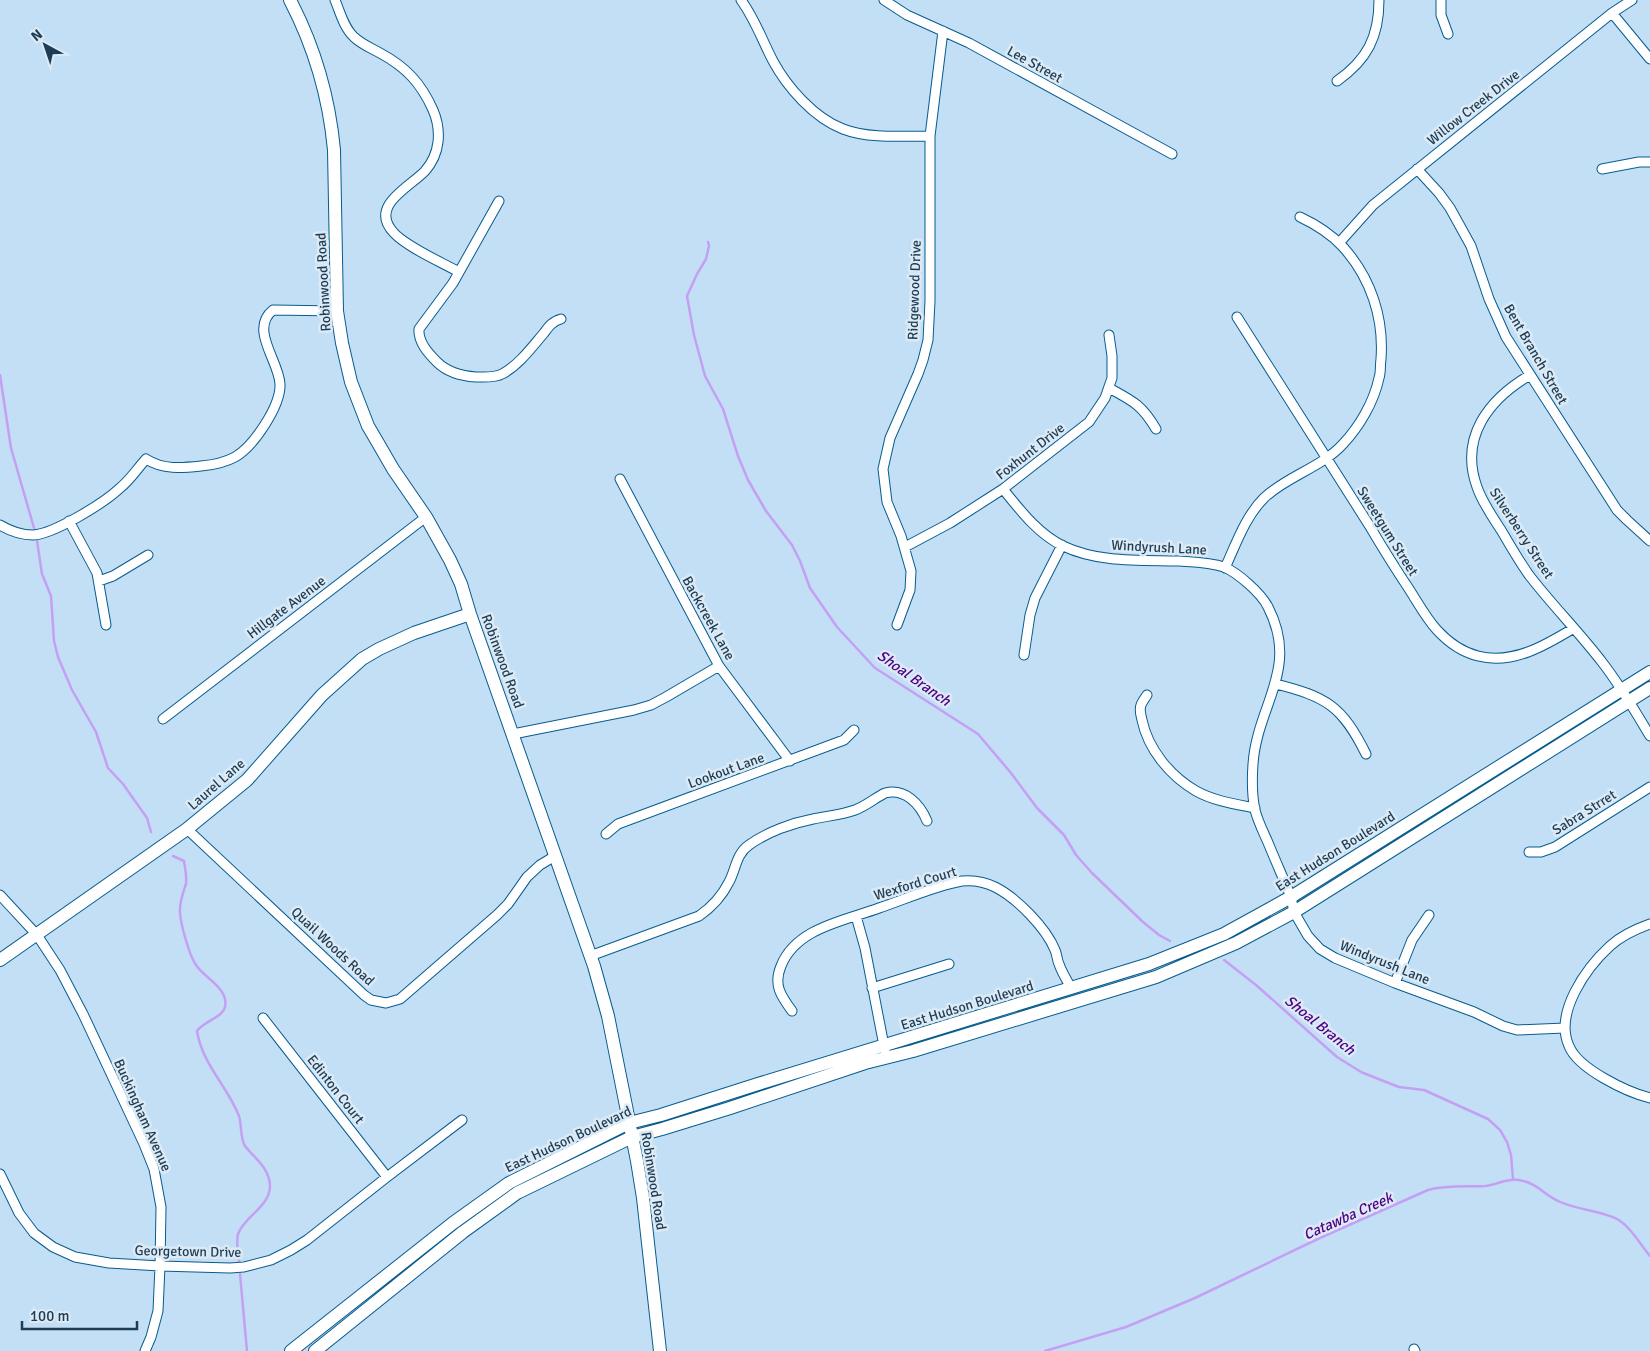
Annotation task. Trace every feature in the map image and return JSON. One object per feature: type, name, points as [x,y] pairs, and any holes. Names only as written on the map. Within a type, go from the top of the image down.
[{"type":"main road","name":"Robinwood Road","points":[[290,0],[306,33],[320,70],[332,127],[337,311],[346,364],[368,426],[393,469],[426,518],[450,560],[461,584],[590,956],[609,1020],[643,1198],[660,1351]]},
{"type":"main road","name":"Laurel Lane","points":[[0,960],[187,829],[247,780],[322,695],[362,659],[402,638],[470,614]]},
{"type":"main road","name":"East Hudson Boulevard","points":[[315,1351],[463,1232],[517,1192],[632,1137],[670,1127],[1071,988],[1172,956],[1239,927],[1291,897],[1650,672]]},
{"type":"main road","name":"East Hudson Boulevard","points":[[291,1351],[452,1223],[509,1183],[629,1124],[885,1052],[913,1052],[1072,1004],[1156,977],[1201,960],[1236,944],[1294,912],[1650,688]]},
{"type":"main road","points":[[1071,988],[1072,1004]]},
{"type":"street","points":[[335,0],[352,36],[365,46],[395,61],[411,74],[423,91],[437,120],[438,144],[430,163],[426,170],[391,200],[387,210],[387,222],[391,230],[403,241],[459,272]]},
{"type":"street","points":[[742,0],[786,82],[818,114],[843,129],[862,133],[880,136],[930,136]]},
{"type":"street","name":"Lee Street","points":[[884,0],[906,15],[969,43],[1172,154]]},
{"type":"street","points":[[1337,81],[1356,66],[1368,51],[1377,26],[1379,0]]},
{"type":"street","points":[[1441,0],[1441,15],[1448,34]]},
{"type":"street","name":"Willow Creek Drive","points":[[1339,243],[1373,205],[1632,0]]},
{"type":"street","points":[[1612,14],[1650,59]]},
{"type":"street","name":"Ridgewood Drive","points":[[897,625],[908,600],[912,581],[905,547],[887,502],[884,469],[890,438],[918,374],[928,340],[930,301],[930,136],[942,32]]},
{"type":"street","points":[[1602,169],[1638,162],[1650,162]]},
{"type":"street","name":"Bent Branch Street","points":[[1418,169],[1439,193],[1471,246],[1496,317],[1506,337],[1617,510],[1650,541]]},
{"type":"street","points":[[498,200],[446,295],[419,329],[419,338],[435,361],[449,371],[468,376],[484,377],[502,374],[524,356],[552,322],[561,319]]},
{"type":"street","points":[[1225,568],[1246,524],[1265,498],[1326,459],[1343,445],[1366,411],[1379,378],[1381,333],[1376,303],[1366,280],[1339,243],[1317,225],[1300,216]]},
{"type":"street","points":[[0,526],[8,530],[33,535],[46,533],[114,493],[122,487],[146,459],[163,467],[200,466],[224,462],[246,450],[273,409],[278,398],[280,386],[274,361],[264,339],[264,325],[268,314],[274,310],[337,311]]},
{"type":"street","name":"Sweetgum Street","points":[[1237,317],[1423,611],[1438,631],[1454,645],[1479,656],[1503,657],[1534,651],[1574,628]]},
{"type":"street","name":"Foxhunt Drive","points":[[905,547],[965,515],[1003,489],[1082,428],[1094,415],[1109,388],[1112,367],[1109,335]]},
{"type":"street","name":"Silverberry Street","points":[[1530,374],[1501,395],[1486,412],[1477,431],[1474,445],[1472,461],[1474,478],[1480,495],[1530,575],[1602,662],[1650,736]]},
{"type":"street","points":[[1109,388],[1134,401],[1146,412],[1156,429]]},
{"type":"street","name":"Backcreek Lane","points":[[620,479],[719,666],[790,761]]},
{"type":"street","name":"Windyrush Lane","points":[[1003,489],[1039,530],[1062,545],[1103,558],[1200,562],[1225,568],[1255,590],[1267,605],[1279,641],[1280,663],[1276,684],[1262,722],[1255,752],[1253,764],[1255,808],[1291,897],[1294,912],[1308,936],[1320,948],[1335,958],[1395,983],[1474,1012],[1503,1026],[1517,1030],[1565,1028]]},
{"type":"street","name":"Hillgate Avenue","points":[[163,719],[426,518]]},
{"type":"street","points":[[69,521],[97,573],[106,625]]},
{"type":"street","points":[[1024,655],[1030,615],[1035,598],[1062,545]]},
{"type":"street","points":[[99,581],[113,576],[148,555]]},
{"type":"street","points":[[513,734],[634,710],[650,705],[719,666]]},
{"type":"street","points":[[1276,684],[1308,693],[1333,707],[1346,720],[1366,754]]},
{"type":"street","points":[[1147,695],[1140,711],[1144,728],[1151,745],[1169,770],[1182,782],[1212,798],[1255,808]]},
{"type":"street","name":"Lookout Lane","points":[[606,834],[618,824],[844,740],[854,730]]},
{"type":"street","name":"Sabra Strret","points":[[1529,852],[1541,852],[1555,846],[1650,787]]},
{"type":"street","points":[[590,956],[699,916],[720,897],[743,851],[759,838],[773,832],[812,819],[853,811],[890,792],[900,792],[915,801],[924,813],[927,821]]},
{"type":"street","name":"Quail Woods Road","points":[[187,829],[364,995],[371,1000],[386,1003],[400,999],[452,955],[508,904],[527,877],[540,865],[555,856]]},
{"type":"street","name":"Wexford Court","points":[[792,1011],[781,997],[778,984],[779,971],[795,944],[812,933],[856,916],[962,881],[980,881],[996,887],[1010,897],[1035,921],[1055,949],[1059,966],[1071,988]]},
{"type":"street","name":"Buckingham Avenue","points":[[0,895],[37,935],[60,970],[83,1014],[149,1156],[158,1182],[161,1207],[158,1311],[145,1351]]},
{"type":"street","points":[[1395,983],[1412,940],[1429,915]]},
{"type":"street","points":[[856,916],[865,948],[885,1052]]},
{"type":"street","points":[[1650,924],[1611,945],[1597,960],[1584,977],[1572,999],[1566,1016],[1565,1028],[1568,1046],[1576,1058],[1585,1066],[1633,1093],[1650,1098]]},
{"type":"street","points":[[872,988],[949,964]]},
{"type":"street","name":"Edinton Court","points":[[263,1018],[387,1177]]},
{"type":"street","name":"Georgetown Drive","points":[[0,1174],[18,1213],[34,1233],[53,1247],[75,1257],[91,1261],[160,1266],[244,1267],[271,1260],[308,1240],[462,1120]]},
{"type":"waterway","name":"Shoal Branch","points":[[708,242],[706,259],[687,296],[694,335],[705,376],[723,409],[748,480],[766,511],[792,545],[810,588],[837,627],[875,668],[978,734],[1037,808],[1064,835],[1076,855],[1092,873],[1143,922],[1170,941]]},
{"type":"waterway","points":[[0,375],[11,448],[34,528]]},
{"type":"waterway","points":[[37,541],[42,574],[51,596],[54,641],[58,657],[72,690],[96,732],[108,768],[123,784],[147,818],[151,832]]},
{"type":"waterway","points":[[173,856],[184,861],[186,872],[186,884],[180,913],[188,947],[196,965],[220,989],[225,1000],[225,1007],[221,1014],[197,1031],[200,1043],[204,1054],[239,1116],[242,1139],[245,1146],[265,1169],[269,1180],[269,1194],[261,1206],[245,1222],[238,1234],[239,1261]]},
{"type":"waterway","name":"Shoal Branch","points":[[1224,960],[1256,985],[1337,1057],[1361,1072],[1399,1087],[1424,1090],[1488,1119],[1500,1130],[1507,1142],[1511,1155],[1513,1179]]},
{"type":"waterway","name":"Catawba Creek","points":[[1045,1351],[1126,1327],[1195,1298],[1322,1237],[1435,1188],[1485,1186],[1510,1180],[1525,1181],[1565,1204],[1617,1219],[1631,1231],[1650,1256]]},
{"type":"waterway","points":[[240,1274],[247,1351]]}]
